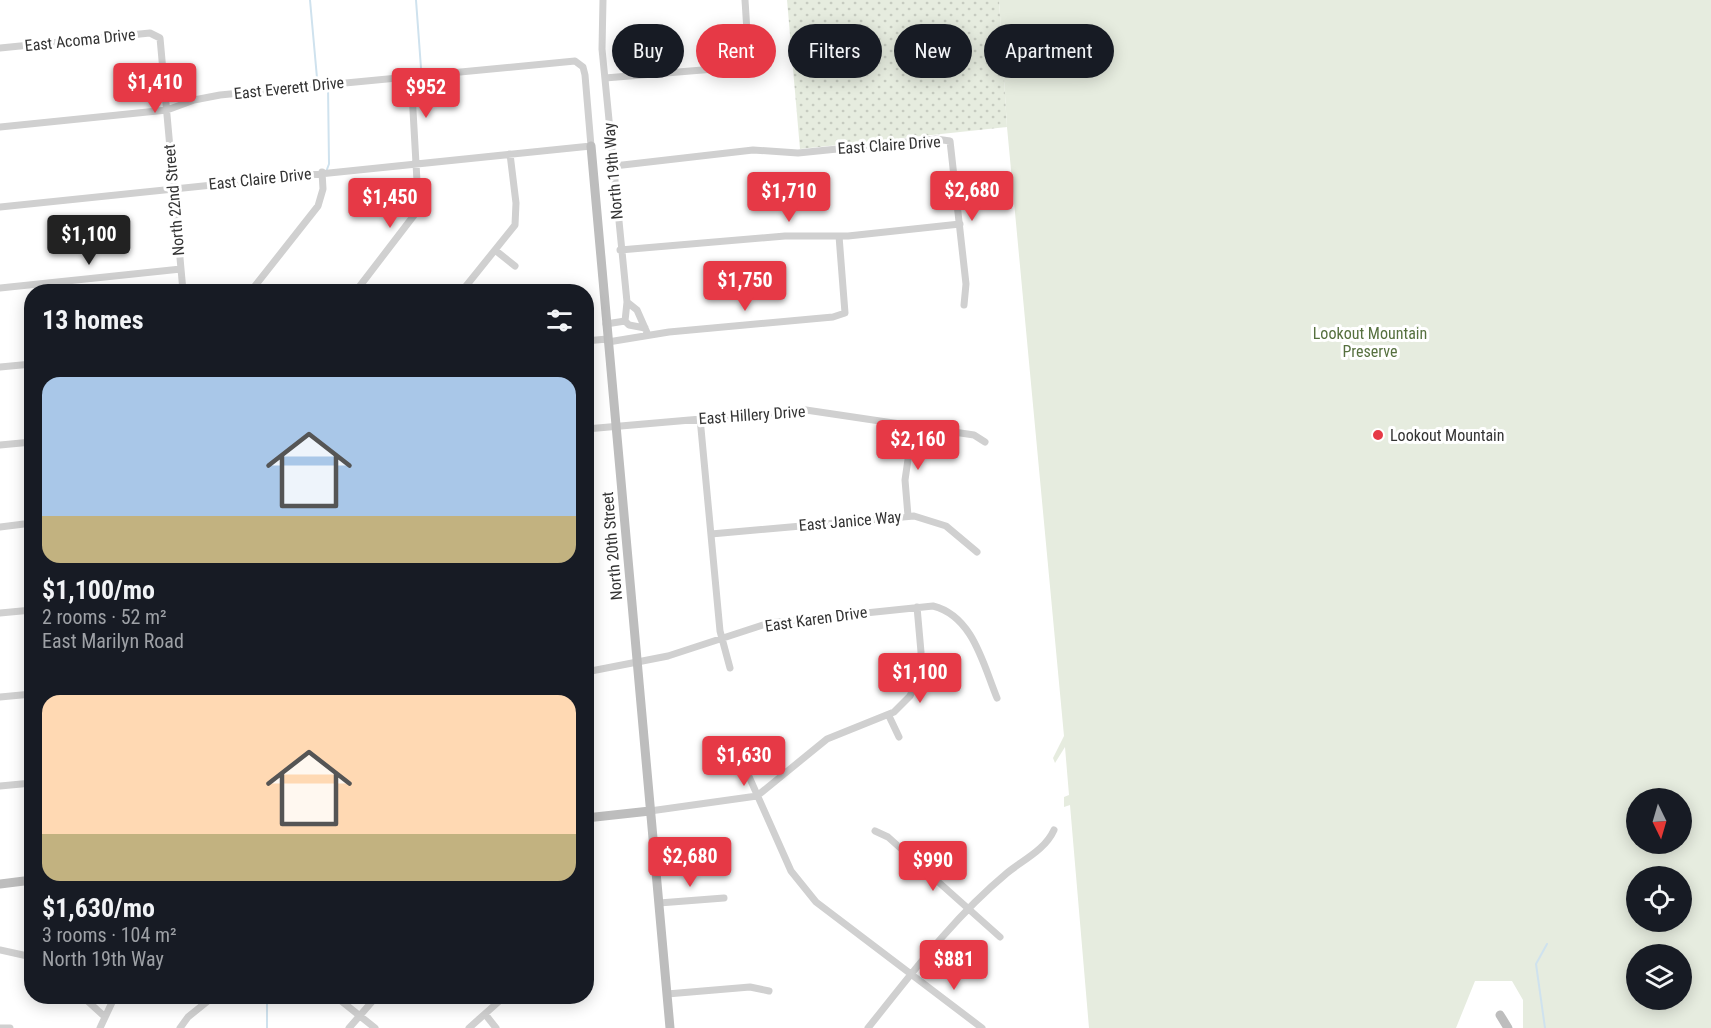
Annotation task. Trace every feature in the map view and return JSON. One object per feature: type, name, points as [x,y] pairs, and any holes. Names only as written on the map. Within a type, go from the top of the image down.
[{"type":"street","name":"North 19th Way","points":[[603,0],[602,49],[620,250],[627,302],[637,310],[646,331]]},
{"type":"street","points":[[605,78],[739,67],[749,63],[745,0]]},
{"type":"street","name":"East Acoma Drive","points":[[0,48],[150,33],[160,38]]},
{"type":"street","name":"North 22nd Street","points":[[160,38],[182,284]]},
{"type":"street","name":"East Everett Drive","points":[[0,127],[167,110],[194,100],[220,95],[568,61],[580,63]]},
{"type":"street","name":"North 20th Street","points":[[580,63],[585,75],[670,1028]]},
{"type":"street","points":[[361,284],[415,214],[416,163],[411,75]]},
{"type":"street","name":"East Claire Drive","points":[[614,166],[753,150],[798,153],[936,139],[950,141],[960,224]]},
{"type":"street","name":"East Claire Drive","points":[[0,207],[591,146]]},
{"type":"street","points":[[468,284],[514,225],[516,203],[510,154]]},
{"type":"street","points":[[255,284],[265,268],[318,206],[323,189],[322,172]]},
{"type":"street","points":[[620,250],[785,236],[839,236],[960,224],[966,284],[964,305]]},
{"type":"street","points":[[594,341],[632,339],[646,331],[833,316],[845,313],[839,236]]},
{"type":"street","points":[[495,250],[515,266]]},
{"type":"street","points":[[38,284],[181,269]]},
{"type":"street","points":[[0,288],[24,285]]},
{"type":"street","points":[[625,321],[627,302]]},
{"type":"street","points":[[606,324],[625,321],[646,331]]},
{"type":"street","points":[[632,339],[633,326]]},
{"type":"street","points":[[0,367],[24,365]]},
{"type":"street","name":"East Hillery Drive","points":[[594,428],[806,410],[974,435],[986,442]]},
{"type":"street","points":[[700,418],[722,639],[730,668]]},
{"type":"street","points":[[908,516],[905,480],[913,425]]},
{"type":"street","points":[[0,446],[24,443]]},
{"type":"street","name":"East Janice Way","points":[[711,534],[908,516],[933,520],[946,526],[977,552]]},
{"type":"street","points":[[0,527],[24,525]]},
{"type":"street","name":"East Karen Drive","points":[[594,670],[668,656],[769,623],[933,606],[945,609],[963,623],[997,698]]},
{"type":"street","points":[[594,817],[757,796],[827,739],[888,716],[910,696],[919,676],[921,652],[916,607]]},
{"type":"street","points":[[0,613],[24,611]]},
{"type":"street","points":[[0,697],[24,695]]},
{"type":"street","points":[[888,716],[899,737]]},
{"type":"street","points":[[743,764],[771,830],[802,886],[834,918],[982,1028]]},
{"type":"street","points":[[0,786],[24,784]]},
{"type":"street","points":[[868,1028],[969,907],[1046,843],[1054,830]]},
{"type":"street","points":[[874,831],[888,837],[1000,937]]},
{"type":"street","points":[[0,884],[24,881]]},
{"type":"street","points":[[659,903],[724,898]]},
{"type":"street","points":[[0,950],[24,955]]},
{"type":"street","points":[[667,994],[750,987],[769,991]]},
{"type":"street","points":[[90,1004],[104,1016]]},
{"type":"street","points":[[100,1028],[111,1004]]},
{"type":"street","points":[[180,1028],[188,1017],[204,1004]]},
{"type":"street","points":[[346,1004],[375,1028]]},
{"type":"street","points":[[349,1028],[370,1004]]},
{"type":"street","points":[[469,1028],[497,1004]]},
{"type":"street","points":[[485,1014],[496,1028]]},
{"type":"street","points":[[1500,1015],[1508,1028]]},
{"type":"street","points":[[0,1028],[10,1028]]},
{"type":"green space","points":[[787,0],[999,0],[1001,24],[984,24],[984,78],[1004,78],[1007,127],[800,149],[794,78],[882,78],[882,24],[789,24]]},
{"type":"green space","name":"Lookout Mountain Preserve","points":[[999,0],[1711,0],[1711,1028],[1523,1028],[1523,1000],[1512,981],[1475,981],[1456,1028],[1089,1028],[1070,805],[1064,807],[1064,797],[1069,795],[1065,747],[1055,763],[1053,758],[1064,736],[1004,78],[1114,78],[1114,24],[1001,24]]},
{"type":"waterway","points":[[310,0],[317,78],[325,82]]},
{"type":"waterway","points":[[416,0],[421,68],[417,74]]},
{"type":"waterway","points":[[326,172],[329,164],[328,86]]},
{"type":"waterway","points":[[1545,1028],[1536,964],[1547,944]]},
{"type":"waterway","points":[[267,1004],[267,1028]]},
{"type":"place","name":"Lookout Mountain","points":[[1378,435]]}]
